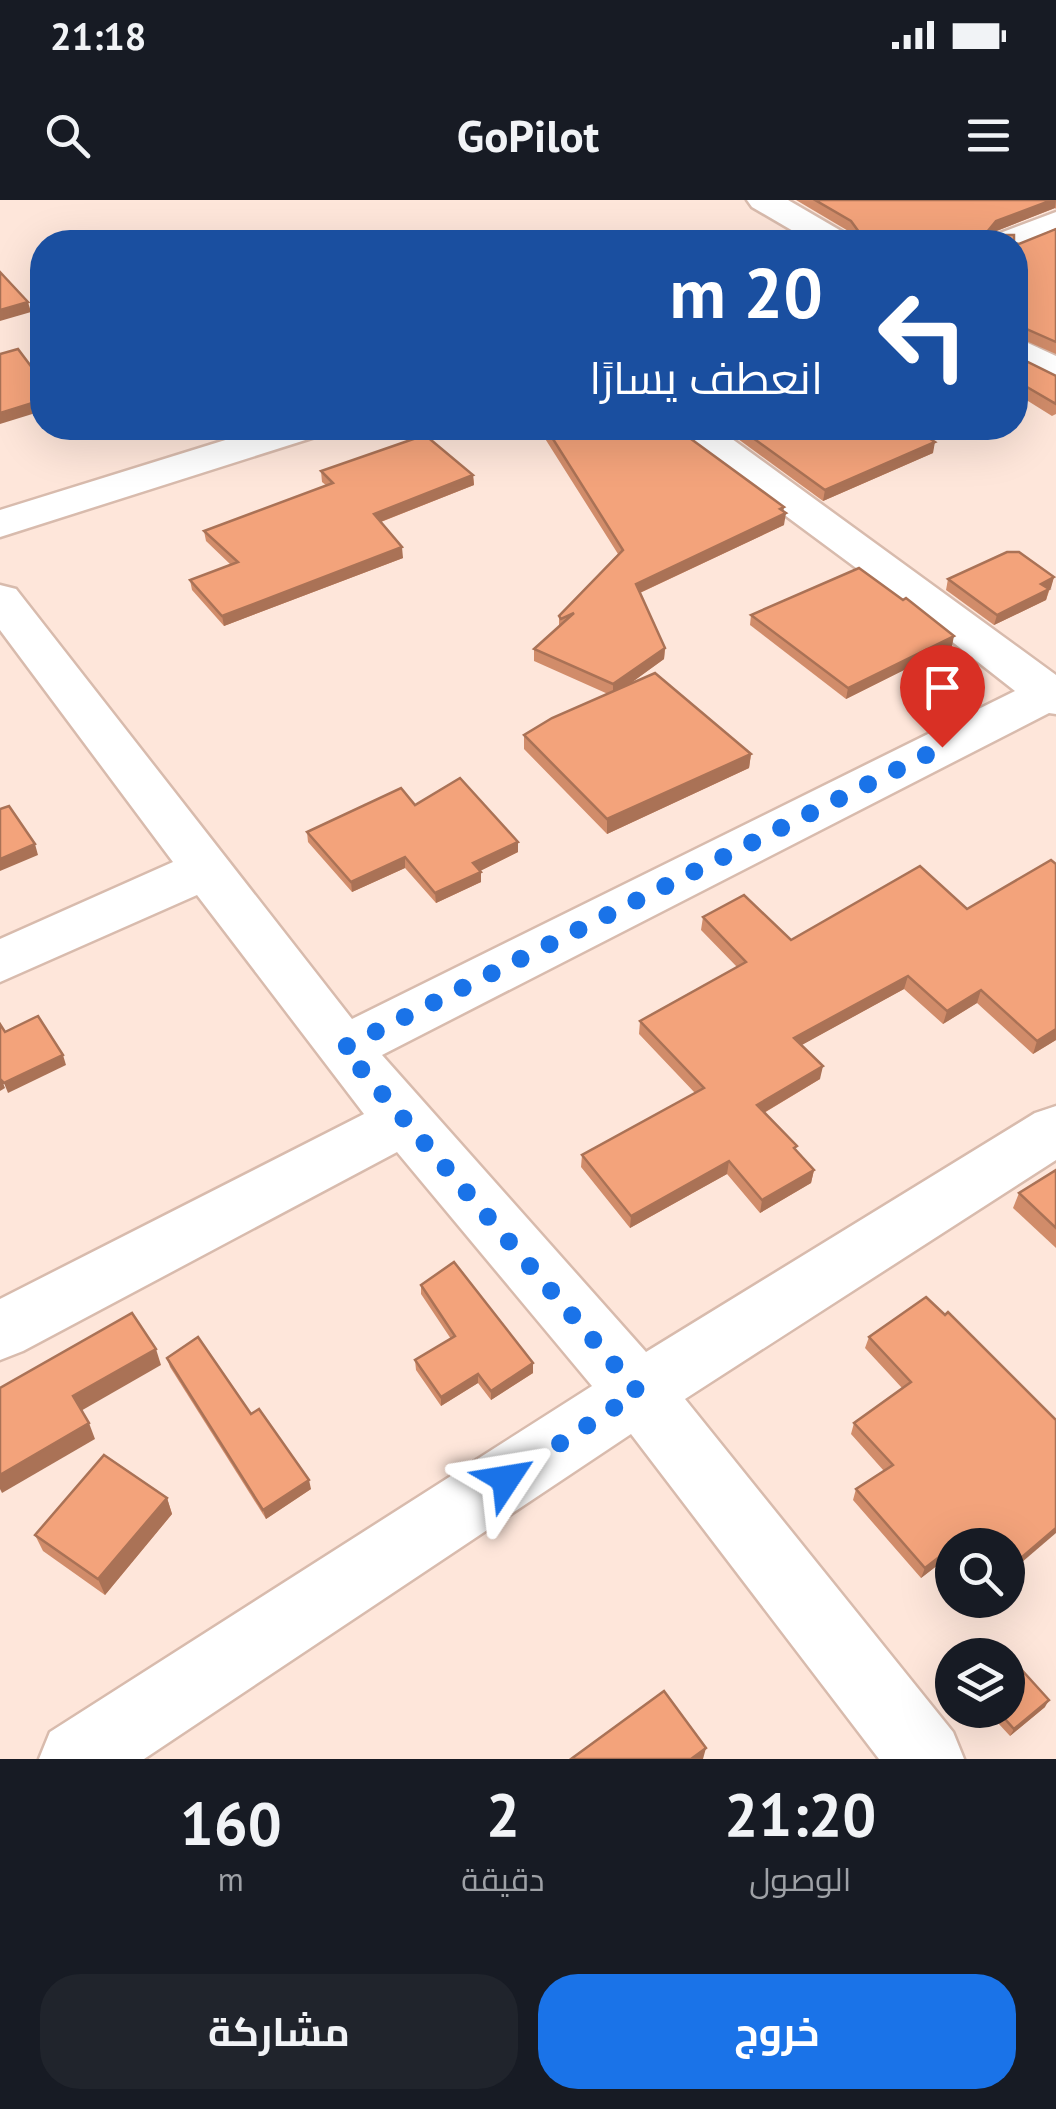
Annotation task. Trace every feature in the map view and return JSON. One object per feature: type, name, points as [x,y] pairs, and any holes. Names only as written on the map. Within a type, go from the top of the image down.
[{"type":"street","points":[[764,200],[815,230]]},
{"type":"street","points":[[1028,233],[1056,222]]},
{"type":"street","points":[[1028,356],[1056,372]]},
{"type":"street","points":[[0,524],[266,440]]},
{"type":"street","points":[[343,1048],[1052,697],[910,586],[709,440]]},
{"type":"street","points":[[0,599],[343,1048],[638,1392],[926,1759]]},
{"type":"street","points":[[0,962],[206,869]]},
{"type":"street","points":[[0,1331],[404,1120]]},
{"type":"street","points":[[77,1759],[638,1392],[1056,1130]]},
{"type":"building","points":[[815,200],[1052,200],[996,221],[989,230],[858,230],[851,221]]},
{"type":"building","points":[[1056,229],[1056,342],[1028,330],[1028,240]]},
{"type":"building","points":[[0,272],[28,302],[0,310]]},
{"type":"building","points":[[18,349],[30,365],[30,404],[0,413],[0,354]]},
{"type":"building","points":[[1028,362],[1056,376],[1056,404],[1028,388]]},
{"type":"building","points":[[411,440],[431,440],[473,475],[374,514],[402,547],[222,616],[190,580],[238,562],[204,531],[333,483],[321,471]]},
{"type":"building","points":[[554,440],[692,440],[784,507],[780,509],[786,513],[636,584],[665,648],[613,684],[534,649],[574,613],[561,619],[559,616],[623,550]]},
{"type":"building","points":[[756,440],[935,442],[825,490]]},
{"type":"building","points":[[1007,552],[1019,552],[1054,577],[1041,584],[1049,589],[997,615],[948,579]]},
{"type":"building","points":[[859,568],[954,636],[848,688],[751,615]]},
{"type":"building","points":[[655,673],[751,754],[607,819],[524,735],[552,718]]},
{"type":"building","points":[[460,778],[518,842],[473,863],[481,872],[435,893],[405,857],[351,882],[307,832],[401,788],[415,805]]},
{"type":"building","points":[[9,806],[35,844],[0,859],[0,809]]},
{"type":"building","points":[[1051,860],[1056,864],[1056,1029],[1037,1041],[981,990],[947,1011],[908,976],[794,1038],[823,1066],[757,1105],[797,1146],[794,1148],[814,1170],[762,1200],[729,1161],[631,1216],[582,1155],[704,1088],[640,1021],[746,962],[703,917],[744,895],[791,940],[920,866],[967,909]]},
{"type":"building","points":[[38,1016],[63,1055],[4,1083],[0,1079],[0,1024],[5,1032]]},
{"type":"building","points":[[1056,1170],[1056,1228],[1019,1193]]},
{"type":"building","points":[[454,1262],[533,1363],[491,1391],[478,1374],[441,1397],[415,1360],[455,1336],[421,1285]]},
{"type":"building","points":[[926,1297],[945,1315],[948,1312],[1056,1420],[1056,1528],[1025,1554],[1025,1528],[935,1528],[935,1560],[925,1568],[856,1489],[893,1465],[854,1423],[911,1382],[869,1337]]},
{"type":"building","points":[[132,1313],[156,1349],[73,1396],[89,1423],[0,1475],[0,1388]]},
{"type":"building","points":[[198,1337],[251,1414],[259,1409],[309,1480],[263,1510],[167,1358]]},
{"type":"building","points":[[104,1455],[167,1498],[98,1579],[35,1535]]},
{"type":"building","points":[[1025,1674],[1049,1700],[1025,1720]]},
{"type":"building","points":[[664,1691],[706,1748],[691,1759],[571,1759]]},
{"type":"route","points":[[506,1479],[638,1392],[343,1048],[942,747]]}]
